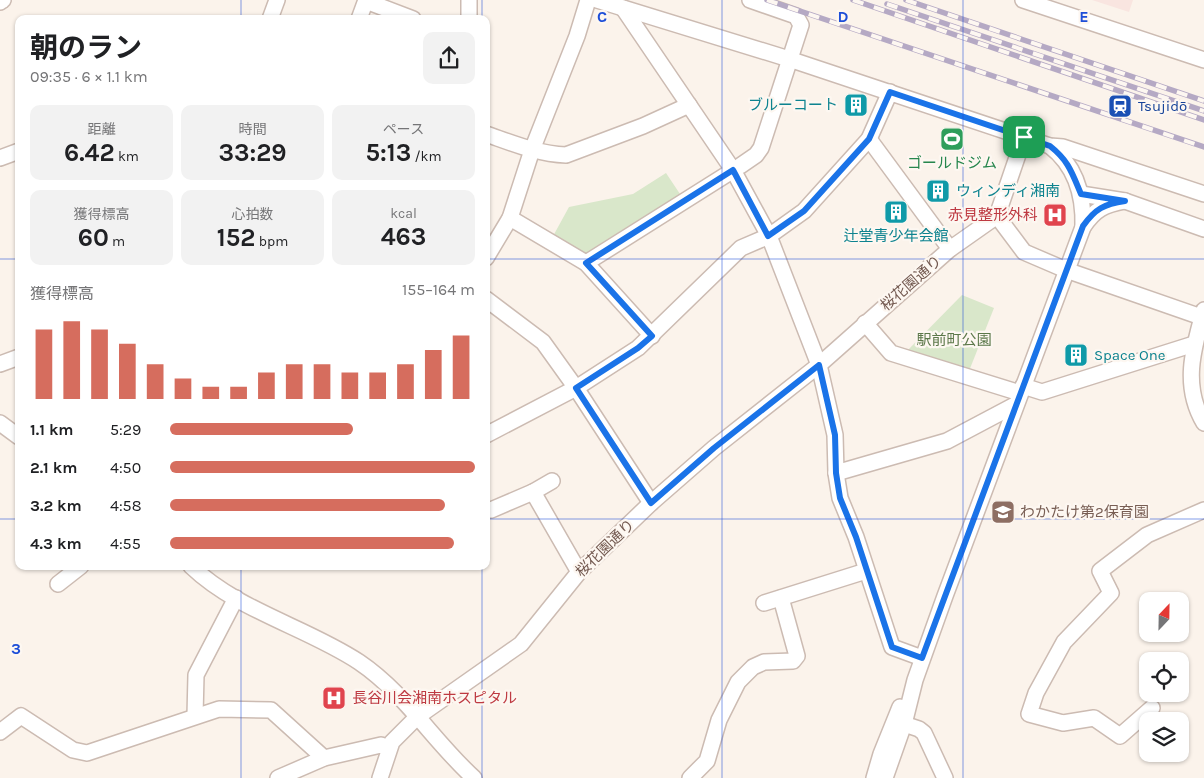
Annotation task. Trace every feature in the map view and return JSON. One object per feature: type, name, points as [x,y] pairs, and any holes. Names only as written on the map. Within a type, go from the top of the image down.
[{"type":"street","points":[[271,15],[277,0]]},
{"type":"street","points":[[360,15],[366,0],[404,15]]},
{"type":"street","points":[[469,0],[470,15]]},
{"type":"street","points":[[490,251],[510,218],[532,150],[577,36],[588,0]]},
{"type":"street","points":[[597,0],[790,59],[1050,146],[1063,147],[1204,194]]},
{"type":"street","points":[[586,263],[756,155],[763,144],[801,25],[799,19],[750,0]]},
{"type":"street","points":[[1023,0],[1204,60]]},
{"type":"street","points":[[623,8],[733,170],[768,236],[819,365],[835,435],[836,473],[840,498],[892,647],[922,658]]},
{"type":"street","points":[[490,433],[576,388],[638,348],[741,248],[768,236],[804,211],[869,139],[890,92]]},
{"type":"street","points":[[490,135],[532,150],[566,155],[643,126],[689,105]]},
{"type":"street","points":[[1024,137],[998,216],[1024,252],[1066,270],[1203,316],[1194,344],[1190,382],[1196,411],[1204,423]]},
{"type":"street","points":[[869,139],[950,249]]},
{"type":"street","points":[[1050,146],[1063,156],[1079,189],[1083,226]]},
{"type":"street","points":[[0,158],[15,152]]},
{"type":"street","points":[[1079,189],[1088,155]]},
{"type":"street","points":[[1079,189],[1125,201],[1204,229]]},
{"type":"street","points":[[885,778],[904,724],[922,658],[1083,226],[1092,213],[1100,206],[1125,201]]},
{"type":"street","name":"桜花園通り","points":[[380,778],[389,748],[418,717],[521,644],[579,572],[651,503],[714,448],[819,365],[950,249],[998,216]]},
{"type":"street","points":[[510,218],[586,263],[652,336]]},
{"type":"street","points":[[490,302],[543,342],[576,388],[651,503]]},
{"type":"street","points":[[865,323],[890,353],[1019,395]]},
{"type":"street","points":[[836,473],[947,441],[1019,395],[1042,392],[1194,344]]},
{"type":"street","points":[[0,364],[15,358]]},
{"type":"street","points":[[0,423],[15,434]]},
{"type":"street","points":[[491,510],[552,481]]},
{"type":"street","points":[[532,492],[579,572]]},
{"type":"street","points":[[1152,708],[1120,736],[1094,718],[1063,723],[1029,714],[1036,693],[1064,642],[1110,593],[1100,571],[1147,535],[1204,510]]},
{"type":"street","points":[[58,584],[76,570]]},
{"type":"street","points":[[197,570],[236,598],[359,662],[391,687],[474,778]]},
{"type":"street","points":[[764,602],[866,571]]},
{"type":"street","points":[[195,716],[196,675],[236,598]]},
{"type":"street","points":[[690,778],[707,761],[719,720],[738,682],[753,667],[764,662],[793,660],[797,656],[781,598]]},
{"type":"street","points":[[874,778],[891,727],[915,680]]},
{"type":"street","points":[[0,732],[21,716],[73,750],[87,753],[219,709],[271,710],[324,758]]},
{"type":"street","points":[[904,724],[919,729],[924,733],[945,778]]},
{"type":"street","points":[[278,778],[324,758],[381,745],[389,748]]},
{"type":"shaded area","points":[[1092,0],[1133,0],[1129,12]]},
{"type":"green space","points":[[666,173],[682,197],[587,258],[552,238],[569,207],[633,194]]},
{"type":"green space","name":"駅前町公園","points":[[962,295],[994,308],[969,371],[906,352]]},
{"type":"railway","points":[[767,0],[1204,147]]},
{"type":"railway","points":[[853,0],[1204,120]]},
{"type":"railway","points":[[906,0],[1204,101]]},
{"type":"railway","points":[[887,4],[1204,111]]},
{"type":"place","name":"ブルーコート","points":[[856,105]]},
{"type":"place","name":"Tsujidō","points":[[1120,106]]},
{"type":"place","name":"ゴールドジム","points":[[952,139]]},
{"type":"place","name":"ウィンディ湘南","points":[[938,191]]},
{"type":"place","name":"辻堂青少年会館","points":[[896,212]]},
{"type":"place","name":"赤見整形外科","points":[[1055,215]]},
{"type":"place","name":"Space One","points":[[1076,355]]},
{"type":"place","name":"わかたけ第2保育園","points":[[1003,512]]},
{"type":"place","name":"長谷川会湘南ホスピタル","points":[[334,698]]},
{"type":"route","points":[[890,92],[1024,137],[1050,146],[1063,156],[1069,164],[1081,194],[1111,197],[1125,201],[1100,206],[1092,213],[1083,226],[974,514],[922,658],[892,647],[856,537],[840,498],[836,473],[835,435],[819,365],[714,448],[651,503],[576,388],[638,348],[652,336],[586,263],[733,170],[768,236],[804,211],[869,139],[875,130],[890,92]]}]
